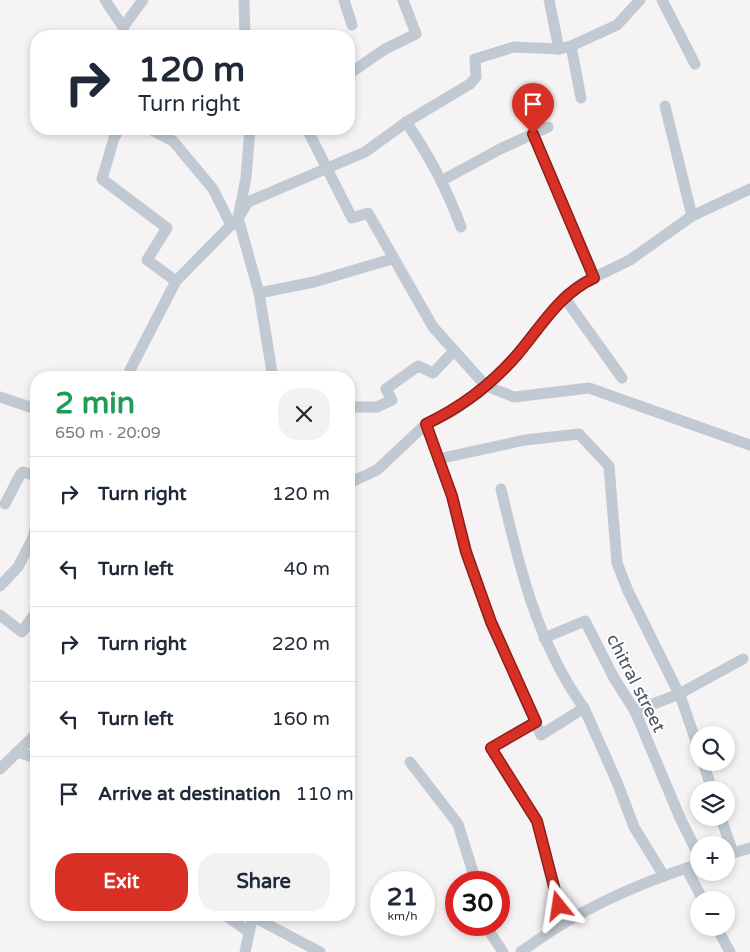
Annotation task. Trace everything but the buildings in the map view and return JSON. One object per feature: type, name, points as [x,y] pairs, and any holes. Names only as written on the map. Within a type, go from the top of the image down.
[{"type":"street","points":[[105,0],[123,30]]},
{"type":"street","points":[[125,30],[143,0]]},
{"type":"street","points":[[244,0],[246,30]]},
{"type":"street","points":[[344,0],[352,25]]},
{"type":"street","points":[[355,70],[385,48],[416,34],[403,0]]},
{"type":"street","points":[[549,0],[559,49]]},
{"type":"street","points":[[662,0],[695,64]]},
{"type":"street","points":[[130,371],[176,281],[234,221],[248,202],[365,152],[406,122],[470,84],[476,77],[475,59],[514,47],[559,49],[571,46],[617,25],[637,1]]},
{"type":"street","points":[[571,46],[582,98]]},
{"type":"street","points":[[665,106],[692,216]]},
{"type":"street","points":[[406,122],[428,153],[461,227]]},
{"type":"street","points":[[441,181],[500,149],[548,127]]},
{"type":"street","points":[[533,134],[594,278]]},
{"type":"street","points":[[116,135],[102,180],[167,228],[147,260],[176,281]]},
{"type":"street","points":[[162,135],[174,141],[213,189],[234,221],[259,293],[272,371]]},
{"type":"street","points":[[234,221],[246,178],[250,135]]},
{"type":"street","points":[[310,135],[352,218],[368,213],[392,259],[433,327],[486,386],[514,397],[589,388],[750,445]]},
{"type":"street","points":[[355,480],[377,470],[426,424],[453,411],[486,386],[516,356],[564,297],[581,284],[630,260],[692,216],[750,189]]},
{"type":"street","points":[[259,293],[314,282],[392,259]]},
{"type":"street","points":[[564,297],[622,378]]},
{"type":"street","points":[[355,407],[377,406],[392,400],[386,389],[418,366],[433,373],[454,351]]},
{"type":"street","points":[[0,397],[30,407]]},
{"type":"street","points":[[426,424],[452,496],[466,552],[491,622],[541,735],[584,708]]},
{"type":"street","points":[[438,459],[525,440],[579,434],[609,466],[617,563],[628,591],[680,694],[691,726]]},
{"type":"street","points":[[5,504],[20,474],[23,472],[30,474]]},
{"type":"street","points":[[501,489],[521,572],[544,638],[565,682],[584,708],[617,782],[634,827],[664,876]]},
{"type":"street","points":[[0,586],[18,567],[30,547]]},
{"type":"street","points":[[0,615],[22,632],[30,621]]},
{"type":"street","name":"chitral street","points":[[544,638],[585,621],[614,678],[635,711],[690,838]]},
{"type":"street","points":[[635,711],[680,694],[743,659]]},
{"type":"street","points":[[536,722],[491,748],[537,821],[564,924]]},
{"type":"street","points":[[0,769],[30,740]]},
{"type":"street","points":[[17,752],[30,756]]},
{"type":"street","points":[[410,762],[458,824],[473,871]]},
{"type":"street","points":[[735,852],[750,848]]},
{"type":"street","points":[[521,952],[582,912],[664,876],[690,867]]},
{"type":"street","points":[[686,868],[698,891]]},
{"type":"street","points":[[233,921],[249,932]]},
{"type":"street","points":[[245,952],[251,921]]},
{"type":"street","points":[[261,921],[320,952]]},
{"type":"street","points":[[492,936],[503,952]]},
{"type":"street","points":[[721,936],[730,952]]},
{"type":"route","points":[[533,134],[594,278],[581,284],[564,297],[516,356],[479,393],[453,411],[426,424],[452,496],[466,552],[491,622],[536,722],[491,748],[537,821],[559,906]]}]
